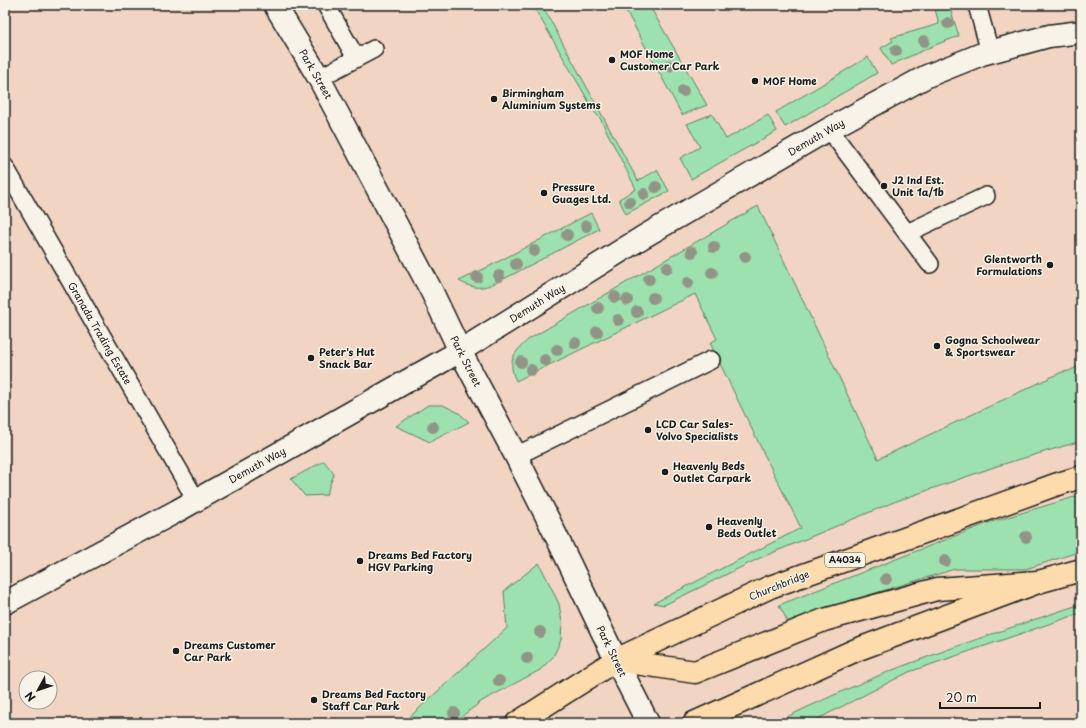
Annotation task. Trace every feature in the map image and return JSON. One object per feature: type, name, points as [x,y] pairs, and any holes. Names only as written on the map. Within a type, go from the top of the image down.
[{"type":"main road","name":"Churchbridge","points":[[517,723],[616,660],[770,587],[1081,477]]},
{"type":"main road","points":[[694,723],[856,650],[1038,582],[1081,570]]},
{"type":"main road","points":[[616,660],[696,672],[824,620],[938,589],[1038,582]]},
{"type":"street","name":"Park Street","points":[[275,5],[319,78],[432,292],[460,351],[516,456],[648,723]]},
{"type":"street","name":"Demuth Way","points":[[5,603],[196,500],[460,351],[643,237],[830,129],[927,76],[982,54],[1049,36],[1081,32]]},
{"type":"lane","points":[[326,5],[356,58]]},
{"type":"lane","points":[[977,5],[990,52]]},
{"type":"lane","points":[[319,78],[374,49]]},
{"type":"lane","points":[[830,129],[930,264]]},
{"type":"lane","name":"Granada Trading Estate","points":[[5,166],[196,500]]},
{"type":"lane","points":[[908,233],[986,196]]},
{"type":"lane","points":[[516,456],[629,408],[711,360]]},
{"type":"shaded area","points":[[5,5],[1081,5],[1081,723],[5,723]]},
{"type":"green space","points":[[538,5],[542,5],[638,181],[657,170],[669,191],[626,214],[619,199],[636,189],[600,118],[596,114],[535,9]]},
{"type":"green space","points":[[623,5],[649,5],[707,105],[682,115]]},
{"type":"green space","points":[[934,5],[949,5],[959,36],[891,65],[881,48],[893,41],[891,38],[939,24]]},
{"type":"green space","points":[[868,57],[877,73],[785,127],[776,112]]},
{"type":"green space","points":[[712,114],[726,139],[768,115],[777,131],[691,179],[680,158],[700,147],[687,124]]},
{"type":"green space","points":[[758,206],[878,459],[1062,372],[1069,371],[1081,365],[1081,441],[997,466],[894,502],[760,558],[664,605],[654,603],[801,528],[710,343],[717,339],[695,294],[516,381],[512,368],[513,358],[515,353],[529,339]]},
{"type":"green space","points":[[591,213],[599,229],[502,280],[480,287],[471,286],[459,281],[488,267]]},
{"type":"green space","points":[[428,405],[443,405],[459,413],[469,422],[430,442],[396,426]]},
{"type":"green space","points":[[324,461],[334,474],[326,495],[305,496],[291,479]]},
{"type":"green space","points":[[1081,495],[1081,551],[1026,569],[955,569],[816,611],[788,622],[779,605],[988,523]]},
{"type":"green space","points":[[539,563],[559,604],[562,622],[561,640],[553,657],[540,670],[482,701],[453,723],[403,723],[507,628],[504,591]]},
{"type":"green space","points":[[1081,604],[1081,613],[909,672],[810,723],[774,723],[838,693],[903,666]]},
{"type":"place","name":"MOF Home Customer Car Park","points":[[612,60]]},
{"type":"place","name":"MOF Home","points":[[755,81]]},
{"type":"place","name":"Birmingham Aluminium Systems","points":[[494,99]]},
{"type":"place","name":"J2 Ind Est. Unit 1a/1b","points":[[884,186]]},
{"type":"place","name":"Pressure Guages Ltd.","points":[[544,193]]},
{"type":"place","name":"Glentworth Formulations","points":[[1050,265]]},
{"type":"place","name":"Gogna Schoolwear & Sportswear","points":[[937,346]]},
{"type":"place","name":"Peter's Hut Snack Bar","points":[[311,358]]},
{"type":"place","name":"LCD Car Sales- Volvo Specialists","points":[[648,430]]},
{"type":"place","name":"Heavenly Beds Outlet Carpark","points":[[665,472]]},
{"type":"place","name":"Heavenly Beds Outlet","points":[[709,527]]},
{"type":"place","name":"Dreams Bed Factory HGV Parking","points":[[360,561]]},
{"type":"place","name":"Dreams Customer Car Park","points":[[176,651]]},
{"type":"place","name":"Dreams Bed Factory Staff Car Park","points":[[314,700]]}]
